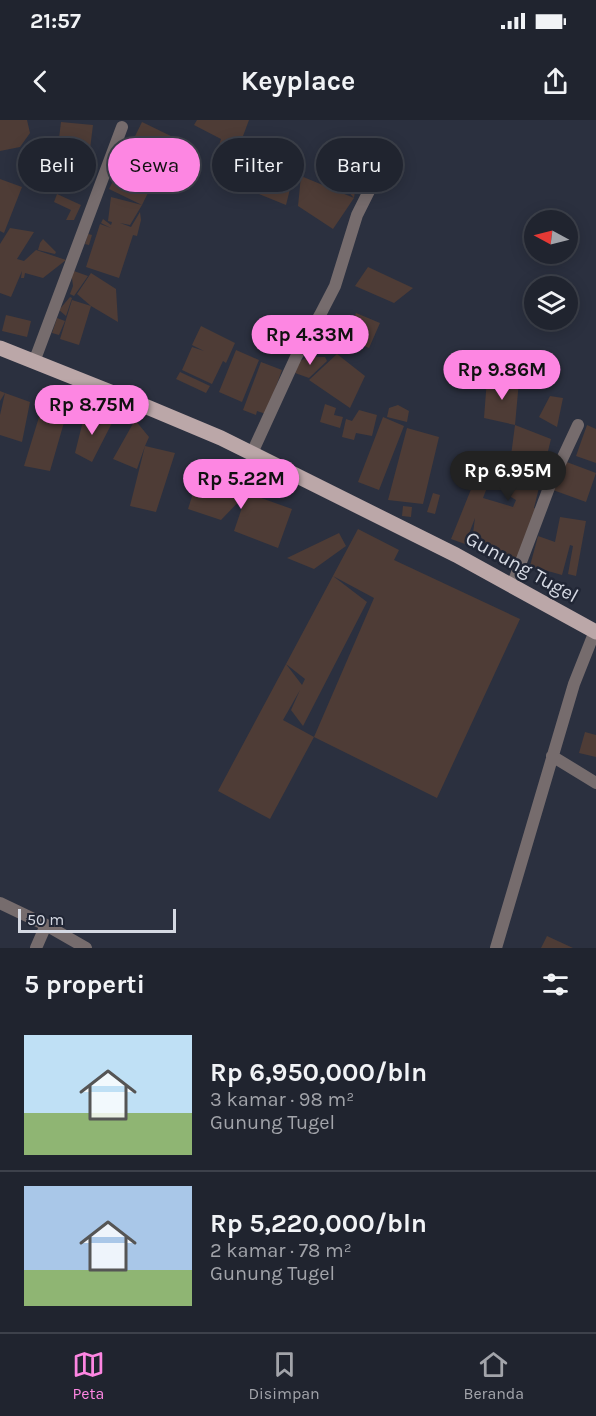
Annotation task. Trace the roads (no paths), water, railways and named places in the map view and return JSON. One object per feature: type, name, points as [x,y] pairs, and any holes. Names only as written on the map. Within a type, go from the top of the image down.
[{"type":"main road","name":"Gunung Tugel","points":[[0,348],[128,399],[252,453],[456,555],[595,632]]},
{"type":"street","points":[[34,362],[122,127]]},
{"type":"street","points":[[252,453],[296,357],[334,286],[357,216],[369,192]]},
{"type":"street","points":[[512,586],[550,485],[578,425]]},
{"type":"street","points":[[496,948],[574,684],[595,632]]},
{"type":"street","points":[[552,756],[596,783]]},
{"type":"street","points":[[0,903],[46,925],[86,948]]},
{"type":"street","points":[[36,948],[46,925]]}]
